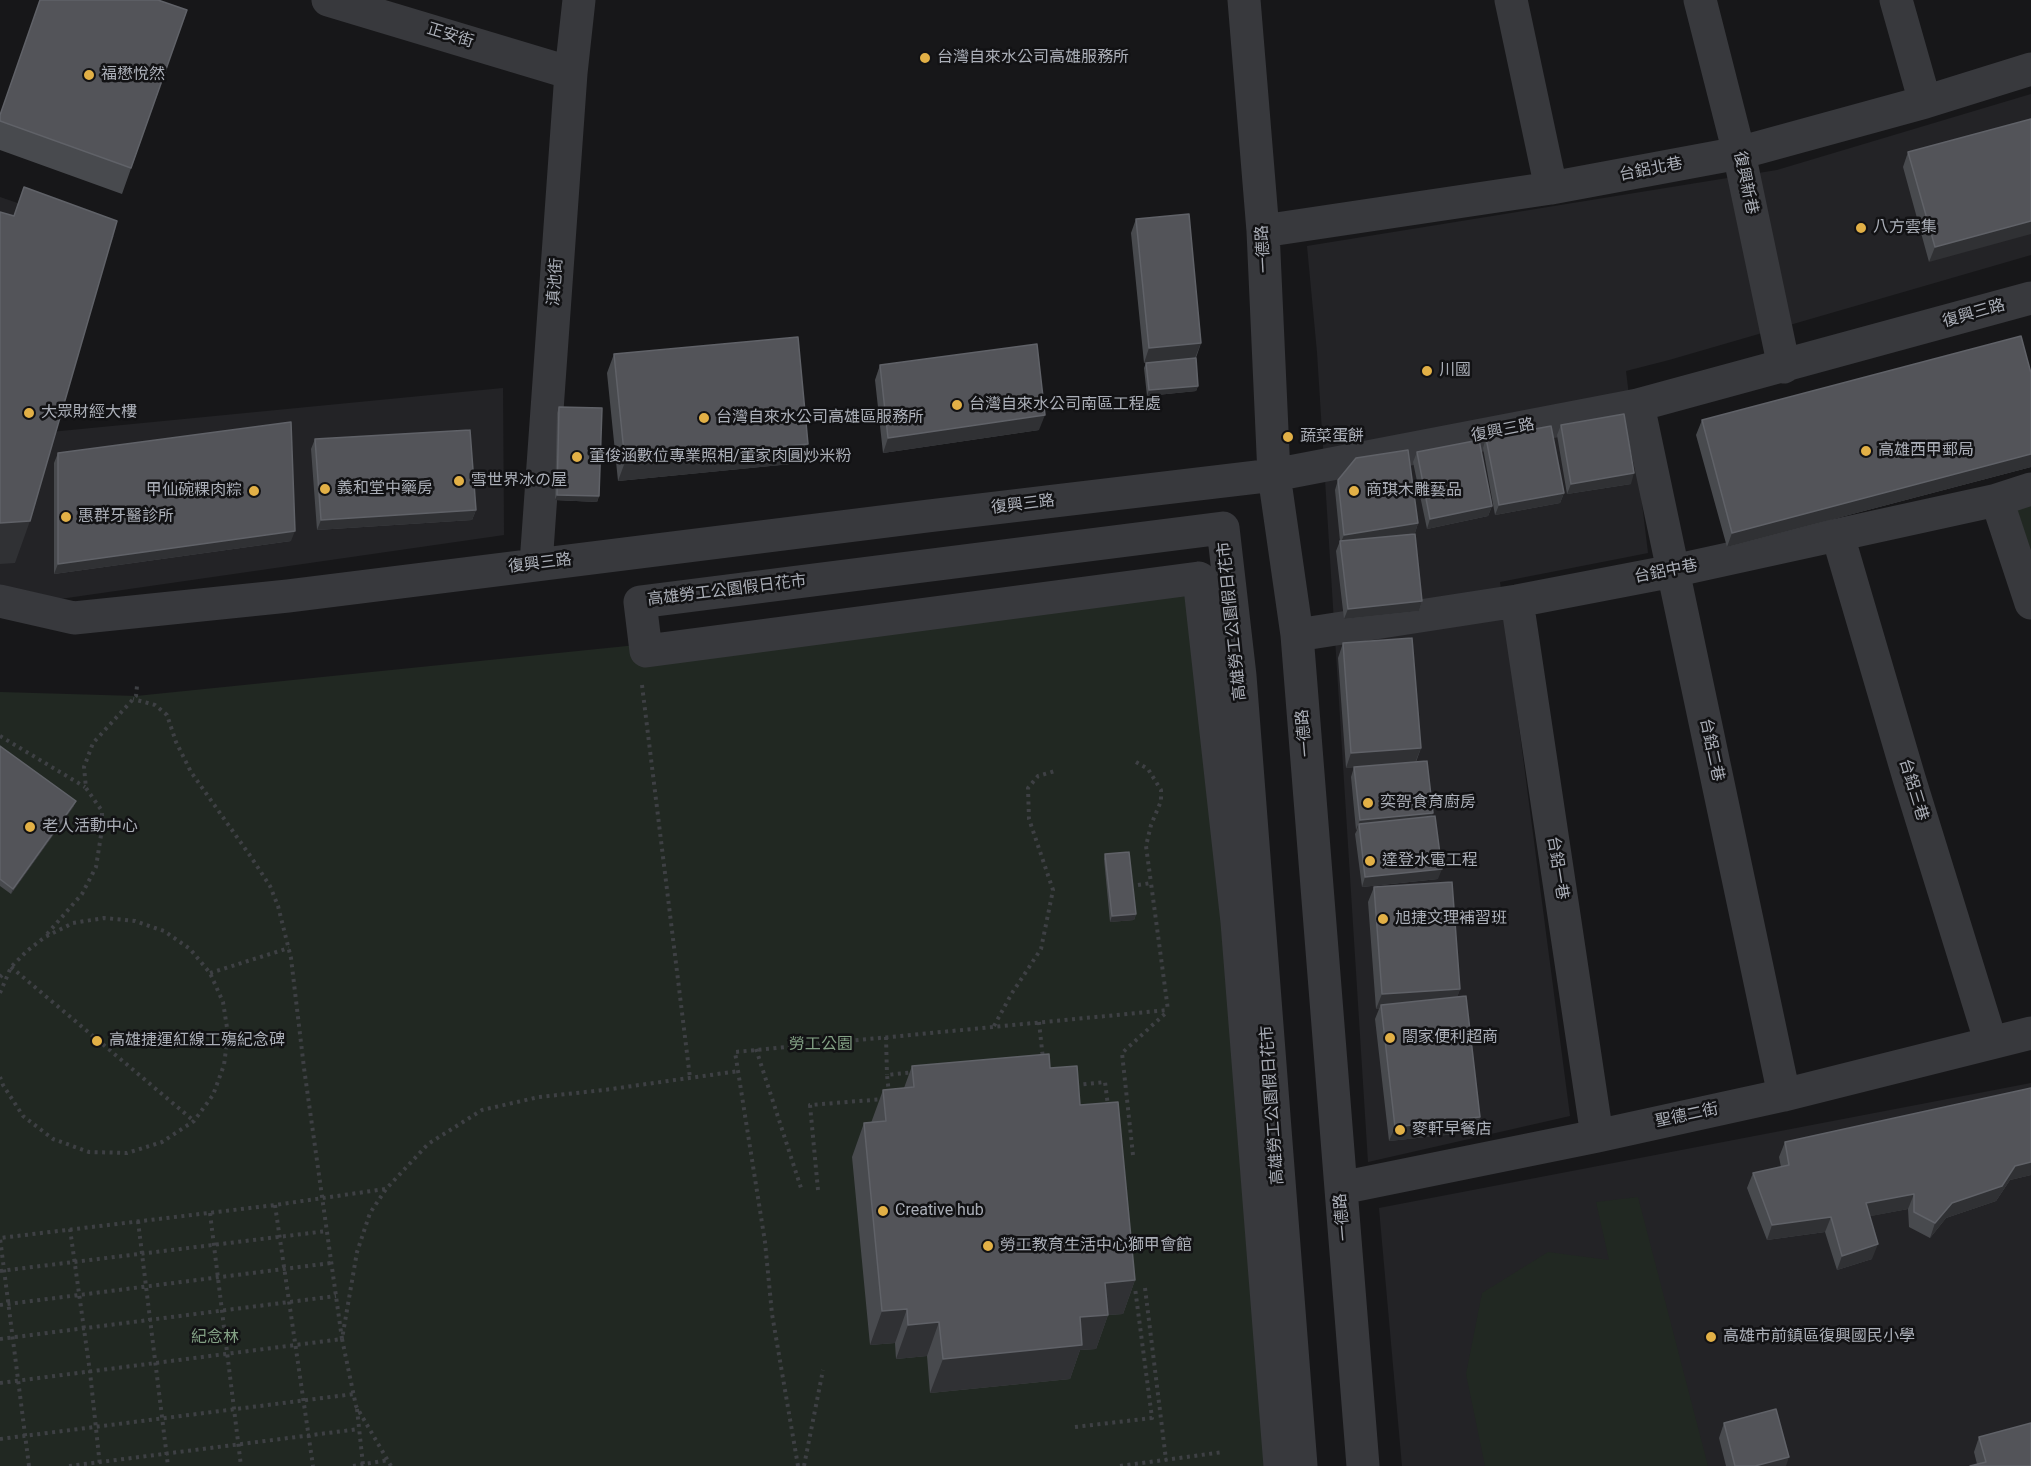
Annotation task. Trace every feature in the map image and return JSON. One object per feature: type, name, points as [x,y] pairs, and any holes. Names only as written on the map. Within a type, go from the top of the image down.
[{"type":"street","name":"正安街","points":[[328,0],[571,73]]},
{"type":"street","name":"滇池街","points":[[536,564],[571,73],[579,0]]},
{"type":"street","name":"一德路","points":[[1244,0],[1263,231],[1274,475],[1297,635],[1363,1466]]},
{"type":"street","points":[[1511,0],[1551,188]]},
{"type":"street","name":"復興新巷","points":[[1700,0],[1739,153],[1784,367]]},
{"type":"street","points":[[1896,0],[1924,102]]},
{"type":"street","name":"台鋁北巷","points":[[1263,231],[1551,188],[1739,153],[1924,102],[2031,69]]},
{"type":"street","name":"復興三路","points":[[0,601],[74,618],[288,596],[1274,475],[1638,405],[2031,298]]},
{"type":"street","name":"台鋁二巷","points":[[1638,405],[1784,1095]]},
{"type":"street","name":"台鋁中巷","points":[[1297,635],[1516,601],[1673,572],[1997,500],[2031,489]]},
{"type":"street","points":[[1997,500],[2031,603]]},
{"type":"street","name":"高雄勞工公園假日花市","points":[[1280,1466],[1237,922],[1199,578],[646,651],[640,602],[1223,528],[1240,676],[1301,1466]]},
{"type":"street","name":"台鋁三巷","points":[[1838,536],[1909,778],[1991,1043]]},
{"type":"street","name":"台鋁一巷","points":[[1516,601],[1597,1136]]},
{"type":"street","name":"聖德二街","points":[[1341,1188],[1784,1095],[2031,1032]]},
{"type":"path","points":[[641,680],[690,1078]]},
{"type":"path","points":[[86,788],[84,767],[93,743],[136,696],[136,686]]},
{"type":"path","points":[[133,699],[154,705],[167,715],[176,742],[194,776],[251,856],[270,886],[278,906],[289,948],[331,1263],[342,1339],[357,1406],[363,1465]]},
{"type":"path","points":[[0,735],[86,788],[102,811],[102,829],[96,867],[82,894],[45,937]]},
{"type":"path","points":[[1136,762],[1148,769],[1161,790],[1161,801],[1151,825],[1146,846],[1168,1010]]},
{"type":"path","points":[[994,1026],[1012,993],[1028,972],[1041,949],[1053,890],[1029,819],[1028,788],[1038,776],[1055,771]]},
{"type":"path","points":[[1138,885],[1151,883]]},
{"type":"path","points":[[0,993],[11,968],[45,937],[73,923],[104,918],[135,921],[164,931],[173,937],[190,949],[210,973],[223,1002],[228,1034],[224,1065],[213,1095],[194,1121],[162,1142],[127,1153],[89,1152],[53,1139],[23,1116],[0,1077]]},
{"type":"path","points":[[210,973],[289,948]]},
{"type":"path","points":[[11,968],[194,1121]]},
{"type":"path","points":[[798,1466],[772,1314],[765,1242],[735,1052],[1168,1010]]},
{"type":"path","points":[[1133,1155],[1122,1053],[1168,1010]]},
{"type":"path","points":[[1032,1062],[1044,1061],[1039,1022]]},
{"type":"path","points":[[818,1190],[810,1105],[890,1098],[886,1037]]},
{"type":"path","points":[[756,1049],[802,1191]]},
{"type":"path","points":[[342,1339],[357,1252],[370,1213],[386,1189],[428,1144],[482,1110],[539,1097],[739,1071]]},
{"type":"path","points":[[887,1074],[921,1072]]},
{"type":"path","points":[[1069,1085],[1105,1082],[1109,1114]]},
{"type":"path","points":[[29,1466],[9,1304],[2,1271],[0,1238],[275,1205],[386,1189]]},
{"type":"path","points":[[275,1205],[313,1466]]},
{"type":"path","points":[[210,1213],[241,1466]]},
{"type":"path","points":[[138,1221],[168,1466]]},
{"type":"path","points":[[70,1229],[90,1372],[99,1464]]},
{"type":"path","points":[[2,1271],[327,1231]]},
{"type":"path","points":[[0,1305],[331,1263]]},
{"type":"path","points":[[1075,1427],[1152,1418],[1136,1288]]},
{"type":"path","points":[[1145,1288],[1166,1460]]},
{"type":"path","points":[[0,1339],[336,1296]]},
{"type":"path","points":[[0,1383],[342,1339]]},
{"type":"path","points":[[804,1466],[823,1370]]},
{"type":"path","points":[[0,1439],[354,1394]]},
{"type":"path","points":[[357,1406],[391,1466]]},
{"type":"path","points":[[69,1466],[99,1464],[167,1453],[359,1429]]},
{"type":"path","points":[[1120,1466],[1223,1452]]},
{"type":"path","points":[[353,1466],[388,1460]]},
{"type":"shaded area","points":[[2031,94],[2031,255],[1626,371],[1648,553],[1500,582],[1570,1116],[1368,1162],[1317,352],[1307,246],[1777,170]]},
{"type":"shaded area","points":[[0,197],[114,236],[30,434],[503,388],[504,535],[46,601],[0,598]]},
{"type":"shaded area","name":"高雄市前鎮區復興國民小學","points":[[2031,1083],[2031,1466],[1402,1466],[1379,1208]]},
{"type":"green space","points":[[2031,503],[2031,553],[2016,507]]},
{"type":"green space","name":"勞工公園","points":[[1213,575],[1273,1466],[0,1466],[0,692],[136,696],[637,645]]},
{"type":"green space","points":[[1638,1197],[1708,1466],[1485,1466],[1466,1374],[1482,1293],[1548,1252],[1609,1260],[1596,1202]]},
{"type":"building","name":"福懋悅然","points":[[40,0],[158,0],[187,10],[131,168],[0,121],[0,115]]},
{"type":"building","points":[[2031,119],[2031,221],[1935,247],[1908,152]]},
{"type":"building","name":"大眾財經大樓","points":[[24,187],[117,221],[30,521],[0,523],[0,212],[14,216]]},
{"type":"building","points":[[1189,214],[1201,343],[1149,348],[1136,219]]},
{"type":"building","name":"高雄西甲郵局","points":[[2021,336],[2031,373],[2031,454],[1732,533],[1702,420]]},
{"type":"building","name":"台灣自來水公司高雄區服務所","points":[[798,337],[808,444],[625,462],[614,354]]},
{"type":"building","name":"台灣自來水公司南區工程處","points":[[1037,344],[1045,415],[888,438],[880,365]]},
{"type":"building","points":[[1196,358],[1198,386],[1149,390],[1146,363]]},
{"type":"building","name":"董俊涵數位專業照相/董家肉圓炒米粉","points":[[559,407],[602,408],[599,496],[557,495]]},
{"type":"building","points":[[1624,414],[1634,473],[1571,484],[1561,425]]},
{"type":"building","points":[[291,422],[295,531],[58,564],[58,453]]},
{"type":"building","points":[[1551,426],[1564,493],[1499,505],[1486,438]]},
{"type":"building","points":[[470,430],[476,510],[321,520],[315,439]]},
{"type":"building","points":[[1479,440],[1492,506],[1430,519],[1417,452]]},
{"type":"building","points":[[1408,450],[1418,523],[1344,535],[1338,480],[1356,458]]},
{"type":"building","points":[[1415,534],[1422,601],[1348,609],[1340,541]]},
{"type":"building","points":[[1412,638],[1421,748],[1351,753],[1343,643]]},
{"type":"building","name":"老人活動中心","points":[[0,746],[76,801],[13,889],[0,879]]},
{"type":"building","points":[[1427,761],[1433,813],[1360,820],[1354,767]]},
{"type":"building","points":[[1435,816],[1442,869],[1365,877],[1359,824]]},
{"type":"building","points":[[1129,852],[1136,914],[1112,916],[1105,854]]},
{"type":"building","points":[[1452,882],[1460,989],[1382,994],[1374,887]]},
{"type":"building","points":[[1466,996],[1480,1117],[1395,1127],[1381,1005]]},
{"type":"building","name":"勞工教育生活中心獅甲會館","points":[[1049,1054],[1050,1068],[1077,1066],[1080,1105],[1118,1102],[1135,1280],[1105,1283],[1108,1315],[1080,1317],[1082,1345],[943,1359],[939,1322],[908,1325],[907,1309],[882,1311],[864,1123],[886,1121],[883,1090],[914,1087],[912,1066]]},
{"type":"building","points":[[2031,1088],[2031,1162],[2015,1166],[2002,1186],[1952,1203],[1935,1223],[1914,1212],[1914,1194],[1866,1203],[1878,1244],[1842,1256],[1831,1217],[1772,1225],[1753,1173],[1789,1165],[1785,1142]]},
{"type":"building","points":[[1776,1409],[1789,1457],[1755,1466],[1735,1466],[1724,1423]]},
{"type":"building","points":[[2031,1423],[2031,1466],[1970,1466],[1986,1462],[1979,1437]]},
{"type":"place","name":"台灣自來水公司高雄服務所","points":[[925,58]]},
{"type":"place","name":"福懋悅然","points":[[89,75]]},
{"type":"place","name":"八方雲集","points":[[1861,228]]},
{"type":"place","name":"川國","points":[[1427,371]]},
{"type":"place","name":"台灣自來水公司南區工程處","points":[[957,405]]},
{"type":"place","name":"大眾財經大樓","points":[[29,413]]},
{"type":"place","name":"台灣自來水公司高雄區服務所","points":[[704,418]]},
{"type":"place","name":"蔬菜蛋餅","points":[[1288,437]]},
{"type":"place","name":"高雄西甲郵局","points":[[1866,451]]},
{"type":"place","name":"董俊涵數位專業照相/董家肉圓炒米粉","points":[[577,457]]},
{"type":"place","name":"雪世界冰の屋","points":[[459,481]]},
{"type":"place","name":"義和堂中藥房","points":[[325,489]]},
{"type":"place","name":"甲仙碗粿肉粽","points":[[254,491]]},
{"type":"place","name":"商琪木雕藝品","points":[[1354,491]]},
{"type":"place","name":"惠群牙醫診所","points":[[66,517]]},
{"type":"place","name":"奕哿食育廚房","points":[[1368,803]]},
{"type":"place","name":"老人活動中心","points":[[30,827]]},
{"type":"place","name":"達登水電工程","points":[[1370,861]]},
{"type":"place","name":"旭捷文理補習班","points":[[1383,919]]},
{"type":"place","name":"閤家便利超商","points":[[1390,1038]]},
{"type":"place","name":"高雄捷運紅線工殤紀念碑","points":[[97,1041]]},
{"type":"place","name":"麥軒早餐店","points":[[1400,1130]]},
{"type":"place","name":"Creative hub","points":[[883,1211]]},
{"type":"place","name":"勞工教育生活中心獅甲會館","points":[[988,1246]]},
{"type":"place","name":"高雄市前鎮區復興國民小學","points":[[1711,1337]]},
{"type":"park label","name":"紀念林","points":[[215,1338]]}]
